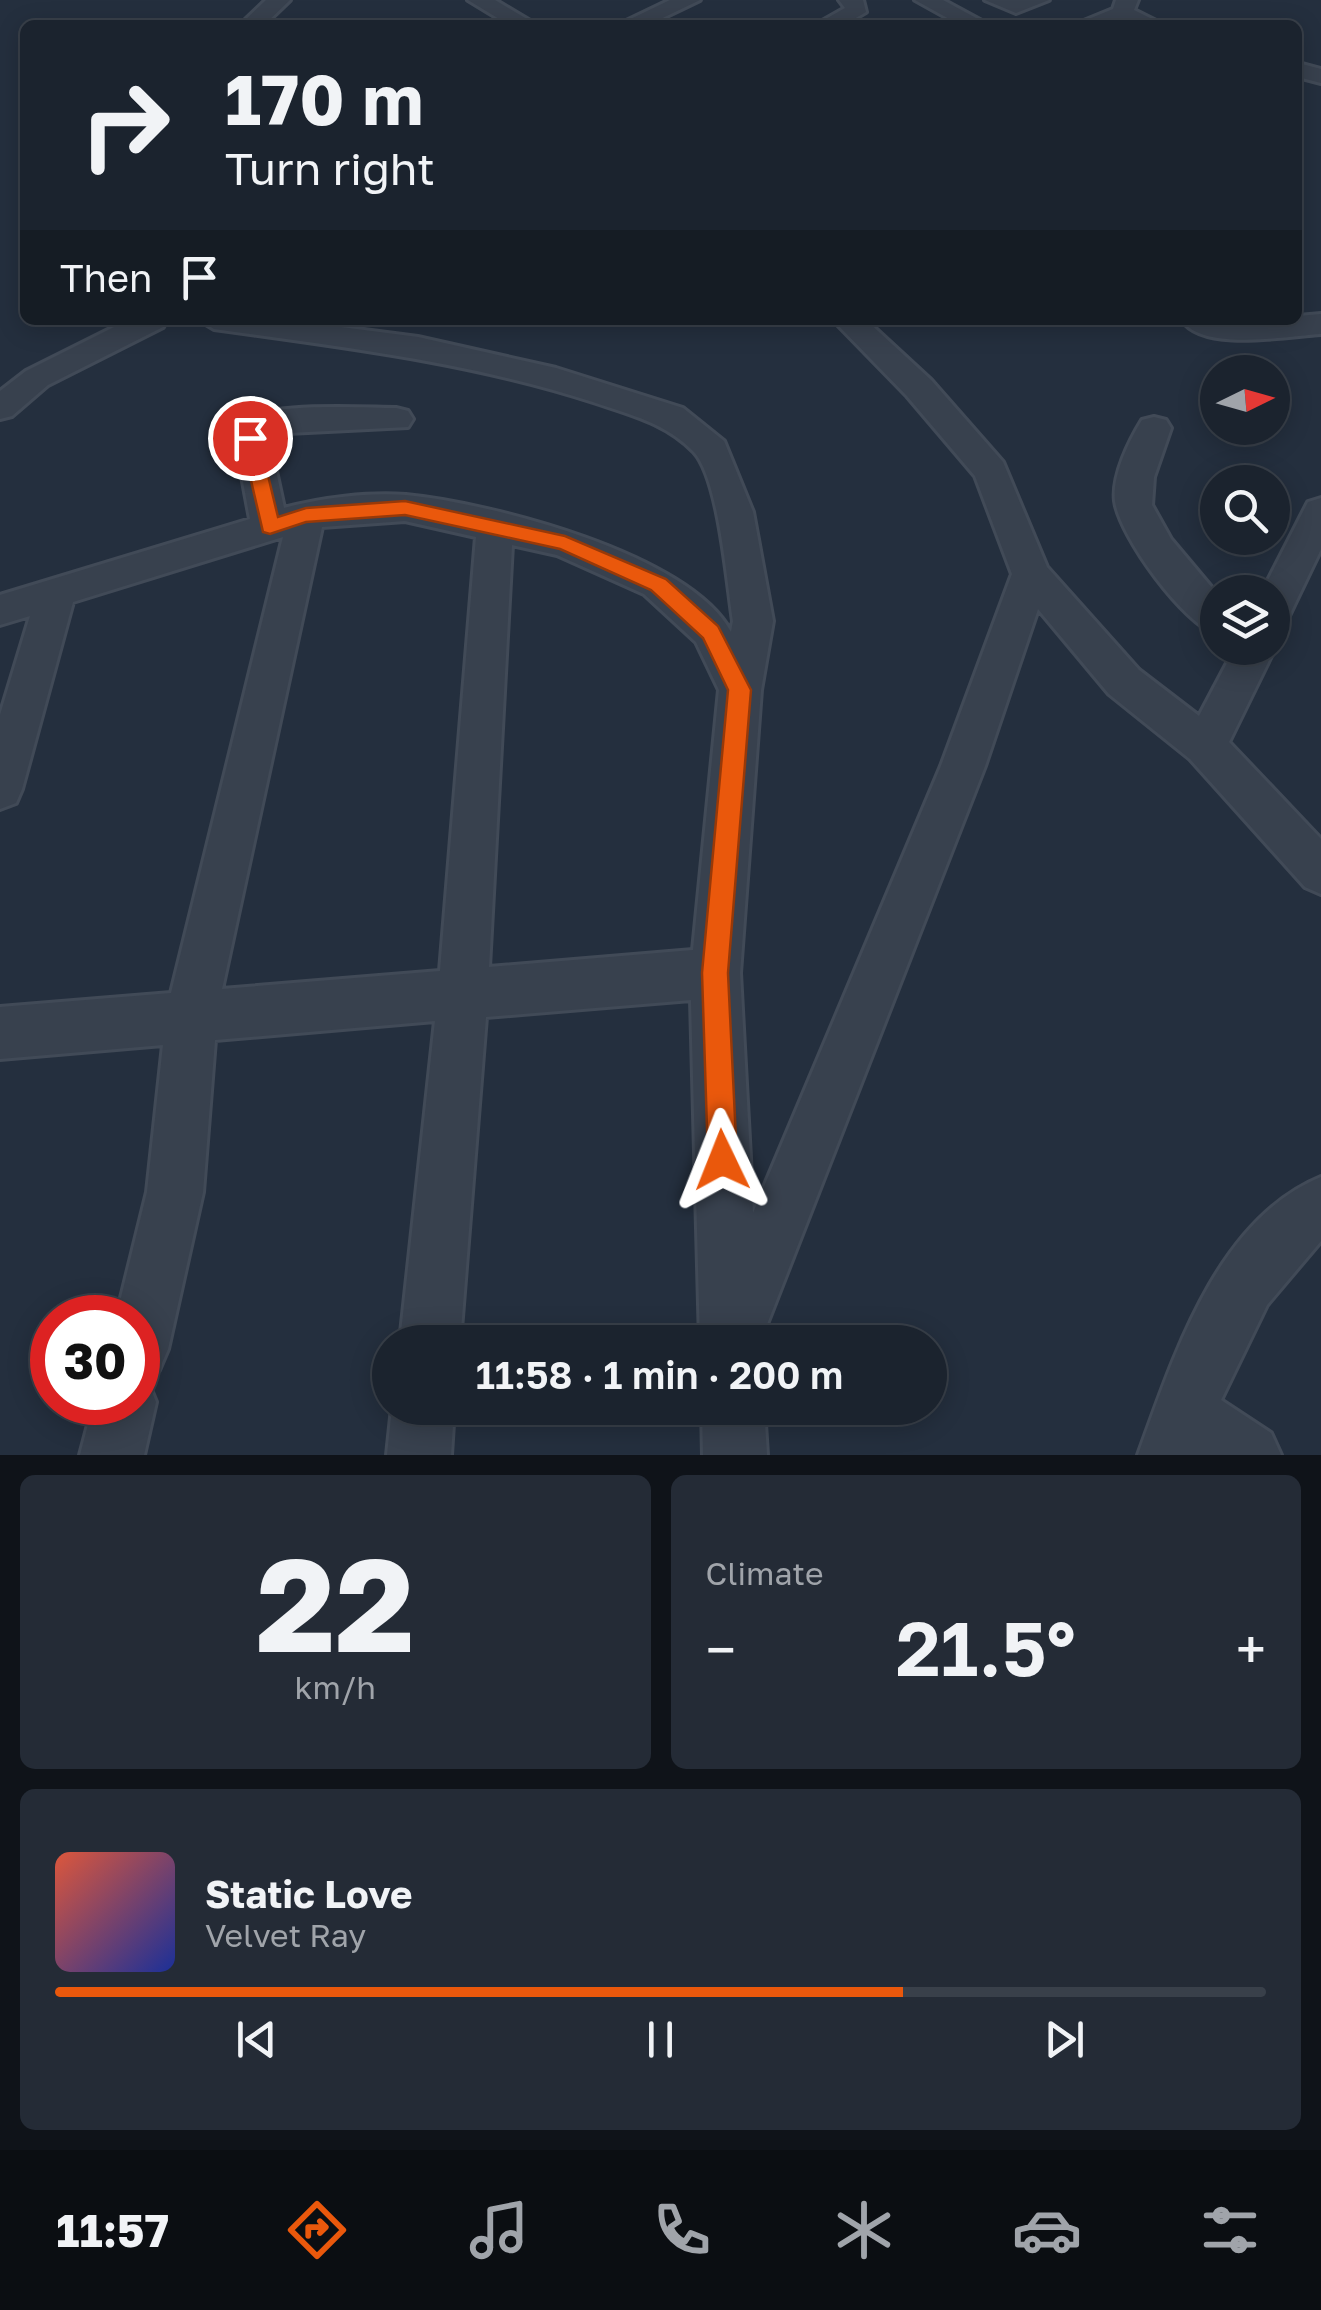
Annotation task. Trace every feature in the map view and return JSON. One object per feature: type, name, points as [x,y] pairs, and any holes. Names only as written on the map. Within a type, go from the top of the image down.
[{"type":"street","points":[[257,20],[279,0]]},
{"type":"street","points":[[479,0],[517,20]]},
{"type":"street","points":[[634,0],[658,12]]},
{"type":"street","points":[[640,20],[689,0]]},
{"type":"street","points":[[837,20],[855,12],[857,6],[850,0]]},
{"type":"street","points":[[926,0],[968,20]]},
{"type":"street","points":[[996,0],[1016,6],[1038,0]]},
{"type":"street","points":[[1095,20],[1124,6],[1145,20]]},
{"type":"street","points":[[1214,325],[1230,330],[1321,324]]},
{"type":"street","points":[[0,408],[37,378],[142,325]]},
{"type":"street","points":[[250,325],[418,348],[556,379],[671,416],[712,449],[735,512],[753,620],[740,690],[715,973],[729,1325]]},
{"type":"street","points":[[853,325],[919,388],[991,471],[1031,574],[1124,682],[1205,746],[1321,872]]},
{"type":"street","points":[[151,1295],[176,1192],[191,1016],[288,521],[250,428],[265,422],[396,419]]},
{"type":"street","points":[[1154,428],[1134,491],[1134,505],[1178,576],[1200,600]]},
{"type":"street","points":[[0,610],[288,521],[405,508],[565,543],[658,584],[711,632],[740,690]]},
{"type":"street","points":[[1290,575],[1321,512]]},
{"type":"street","points":[[432,1325],[463,992],[495,528]]},
{"type":"street","points":[[737,1325],[964,766],[1031,574]]},
{"type":"street","points":[[0,788],[57,590]]},
{"type":"street","points":[[1205,746],[1245,665]]},
{"type":"street","points":[[0,1033],[715,973]]},
{"type":"street","points":[[1249,1455],[1177,1434],[1248,1280],[1296,1222],[1321,1205]]},
{"type":"street","points":[[112,1455],[119,1425]]},
{"type":"street","points":[[419,1455],[422,1425]]},
{"type":"street","points":[[734,1425],[735,1455]]},
{"type":"route","points":[[250,438],[270,527],[306,515],[405,508],[565,543],[658,584],[711,632],[740,690],[715,973],[722,1160]]}]
